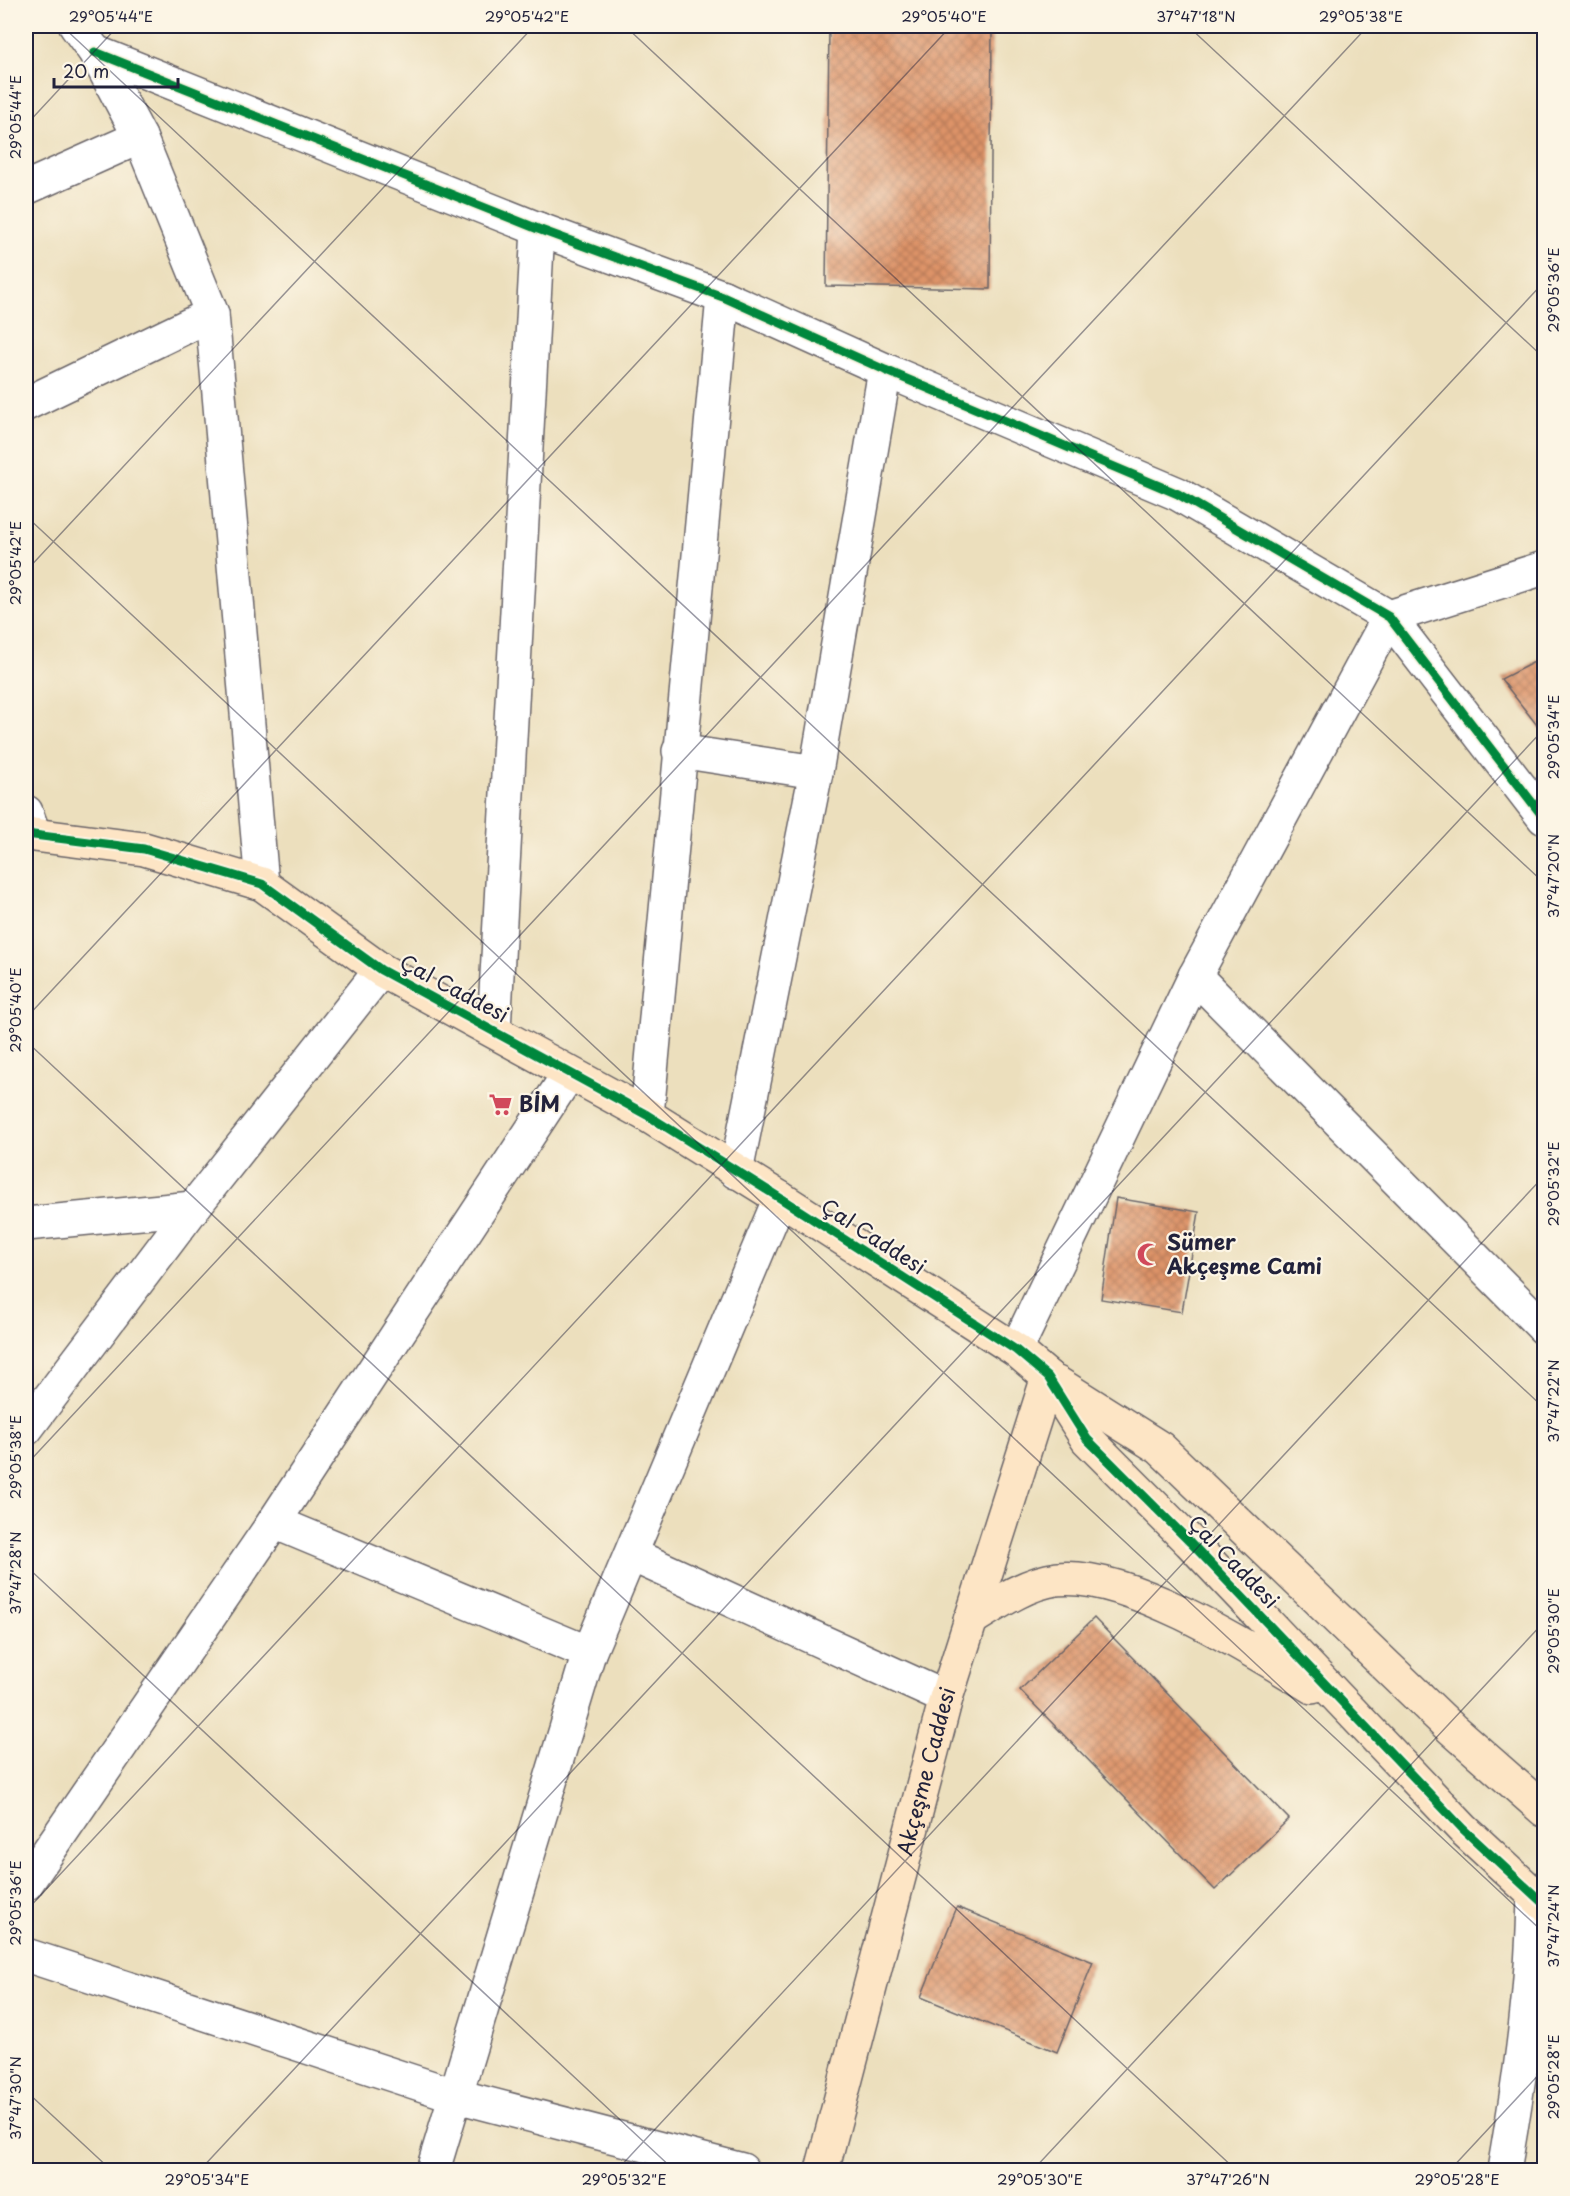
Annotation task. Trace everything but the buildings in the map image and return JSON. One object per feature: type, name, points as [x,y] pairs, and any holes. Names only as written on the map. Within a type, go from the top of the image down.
[{"type":"street","points":[[76,26],[95,52],[140,137],[212,314],[262,884]]},
{"type":"street","points":[[95,52],[538,229],[723,297],[885,370],[1178,494],[1389,617],[1545,818]]},
{"type":"street","points":[[26,188],[140,137]]},
{"type":"street","points":[[494,1030],[538,229]]},
{"type":"street","points":[[646,1115],[723,297]]},
{"type":"street","points":[[26,404],[212,314]]},
{"type":"street","points":[[736,1172],[816,772],[885,370]]},
{"type":"street","points":[[1016,1350],[1195,976],[1389,617],[1545,568]]},
{"type":"street","points":[[679,751],[816,772]]},
{"type":"street","name":"Çal Caddesi","points":[[28,826],[144,849],[262,884],[381,969],[494,1030],[568,1075],[646,1115],[1016,1350],[1047,1377],[1160,1448],[1452,1729],[1545,1810]]},
{"type":"street","points":[[26,1427],[193,1208],[381,969]]},
{"type":"street","points":[[1195,976],[1545,1328]]},
{"type":"street","points":[[26,1884],[274,1522],[568,1075]]},
{"type":"street","points":[[434,2170],[589,1653],[780,1198]]},
{"type":"street","points":[[26,1224],[193,1208]]},
{"type":"street","name":"Çal Caddesi","points":[[1047,1377],[1087,1439],[1190,1542],[1463,1829],[1539,1899]]},
{"type":"street","name":"Akçeşme Caddesi","points":[[822,2170],[946,1698],[1047,1377]]},
{"type":"street","points":[[274,1522],[589,1653]]},
{"type":"street","points":[[632,1554],[946,1698]]},
{"type":"street","points":[[970,1620],[1012,1595],[1057,1579],[1099,1582],[1136,1594],[1180,1613],[1280,1668],[1347,1709]]},
{"type":"street","points":[[1504,2170],[1524,2059],[1539,1899]]},
{"type":"street","points":[[26,1955],[457,2096],[742,2170]]},
{"type":"cycle path","points":[[95,52],[538,229],[723,297],[885,370],[1178,494],[1389,617],[1544,818]]},
{"type":"cycle path","points":[[26,834],[144,849],[262,884],[381,970],[647,1115],[1016,1350],[1048,1377],[1087,1439],[1190,1542],[1463,1829],[1544,1904]]},
{"type":"place","name":"BİM","points":[[501,1105]]},
{"type":"place","name":"Sümer Akçeşme Cami","points":[[1149,1255]]}]
